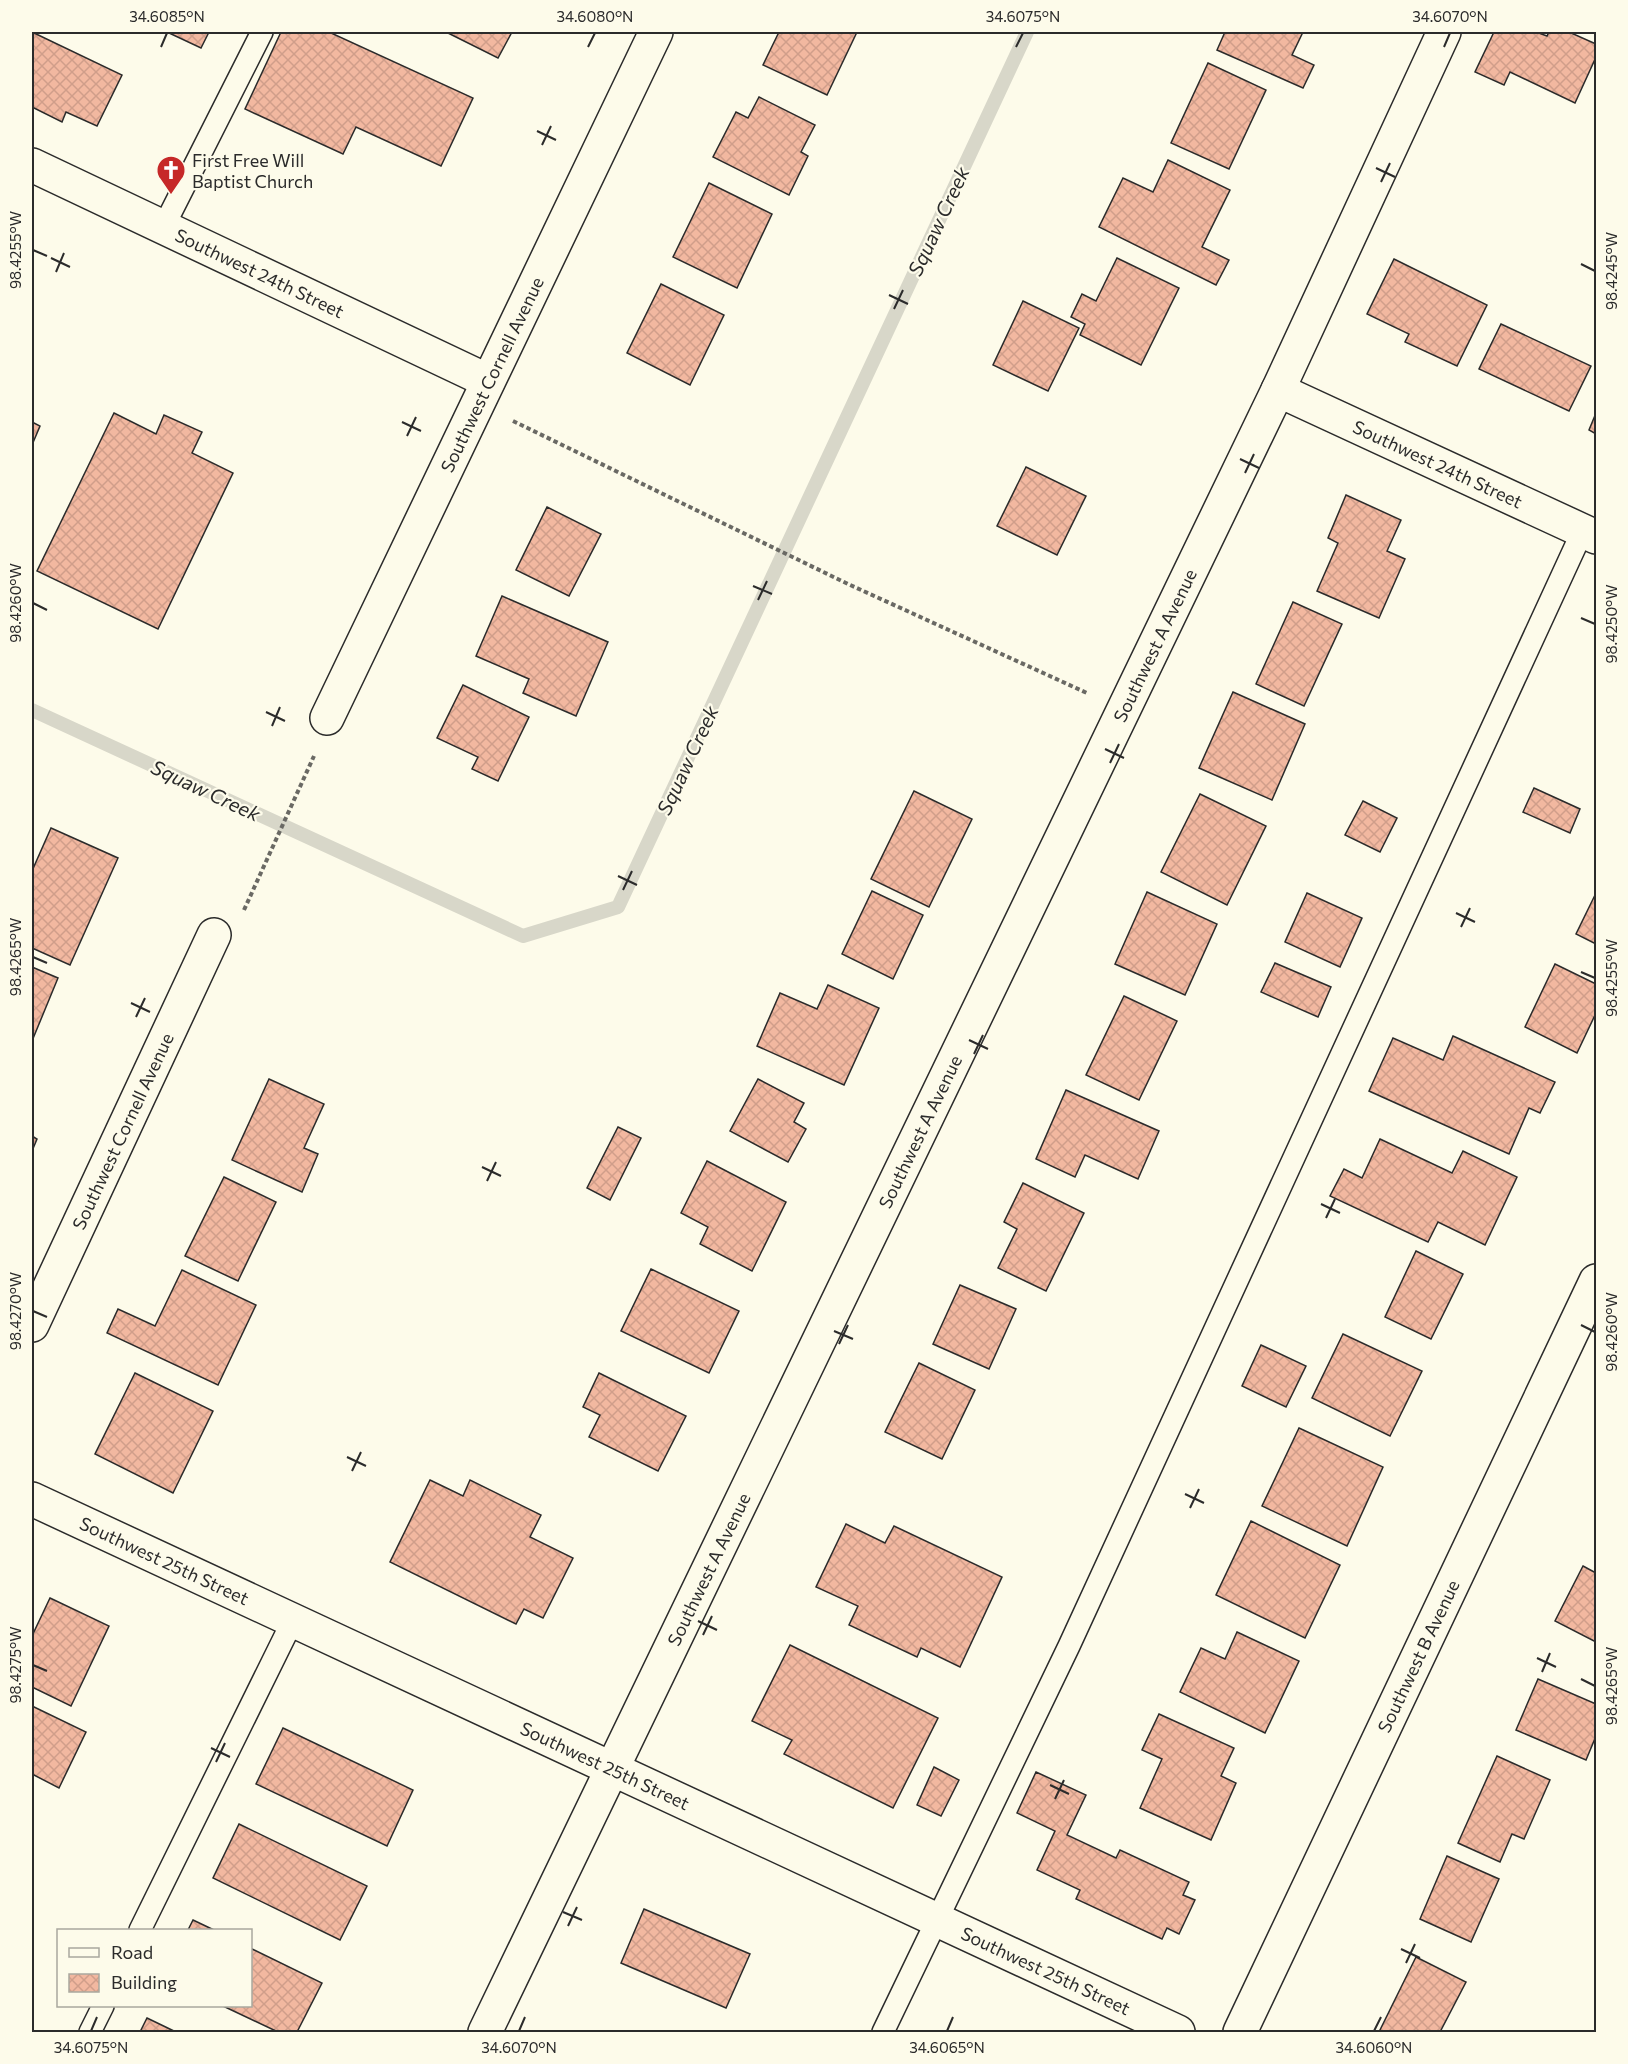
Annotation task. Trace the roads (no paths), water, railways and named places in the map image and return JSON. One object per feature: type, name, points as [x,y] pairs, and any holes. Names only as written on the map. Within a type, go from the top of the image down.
[{"type":"street","name":"Southwest Cornell Avenue","points":[[327,718],[656,32]]},
{"type":"street","name":"Southwest A Avenue","points":[[485,2032],[1278,390],[1444,32]]},
{"type":"street","name":"Southwest 24th Street","points":[[32,165],[163,228],[483,392]]},
{"type":"street","name":"Southwest 24th Street","points":[[1278,390],[1590,533]]},
{"type":"street","name":"Southwest Cornell Avenue","points":[[32,1324],[214,936]]},
{"type":"street","name":"Southwest B Avenue","points":[[1240,2032],[1596,1281]]},
{"type":"street","name":"Southwest 25th Street","points":[[32,1499],[1178,2032]]},
{"type":"lane","points":[[163,228],[262,32]]},
{"type":"lane","points":[[884,2032],[1069,1646],[1590,533]]},
{"type":"lane","points":[[140,1929],[293,1620]]},
{"type":"lane","points":[[90,2032],[102,2007]]},
{"type":"waterway","name":"Squaw Creek","points":[[32,710],[523,936],[618,907],[1027,32]]},
{"type":"place","name":"First Free Will Baptist Church","points":[[171,196]]}]
